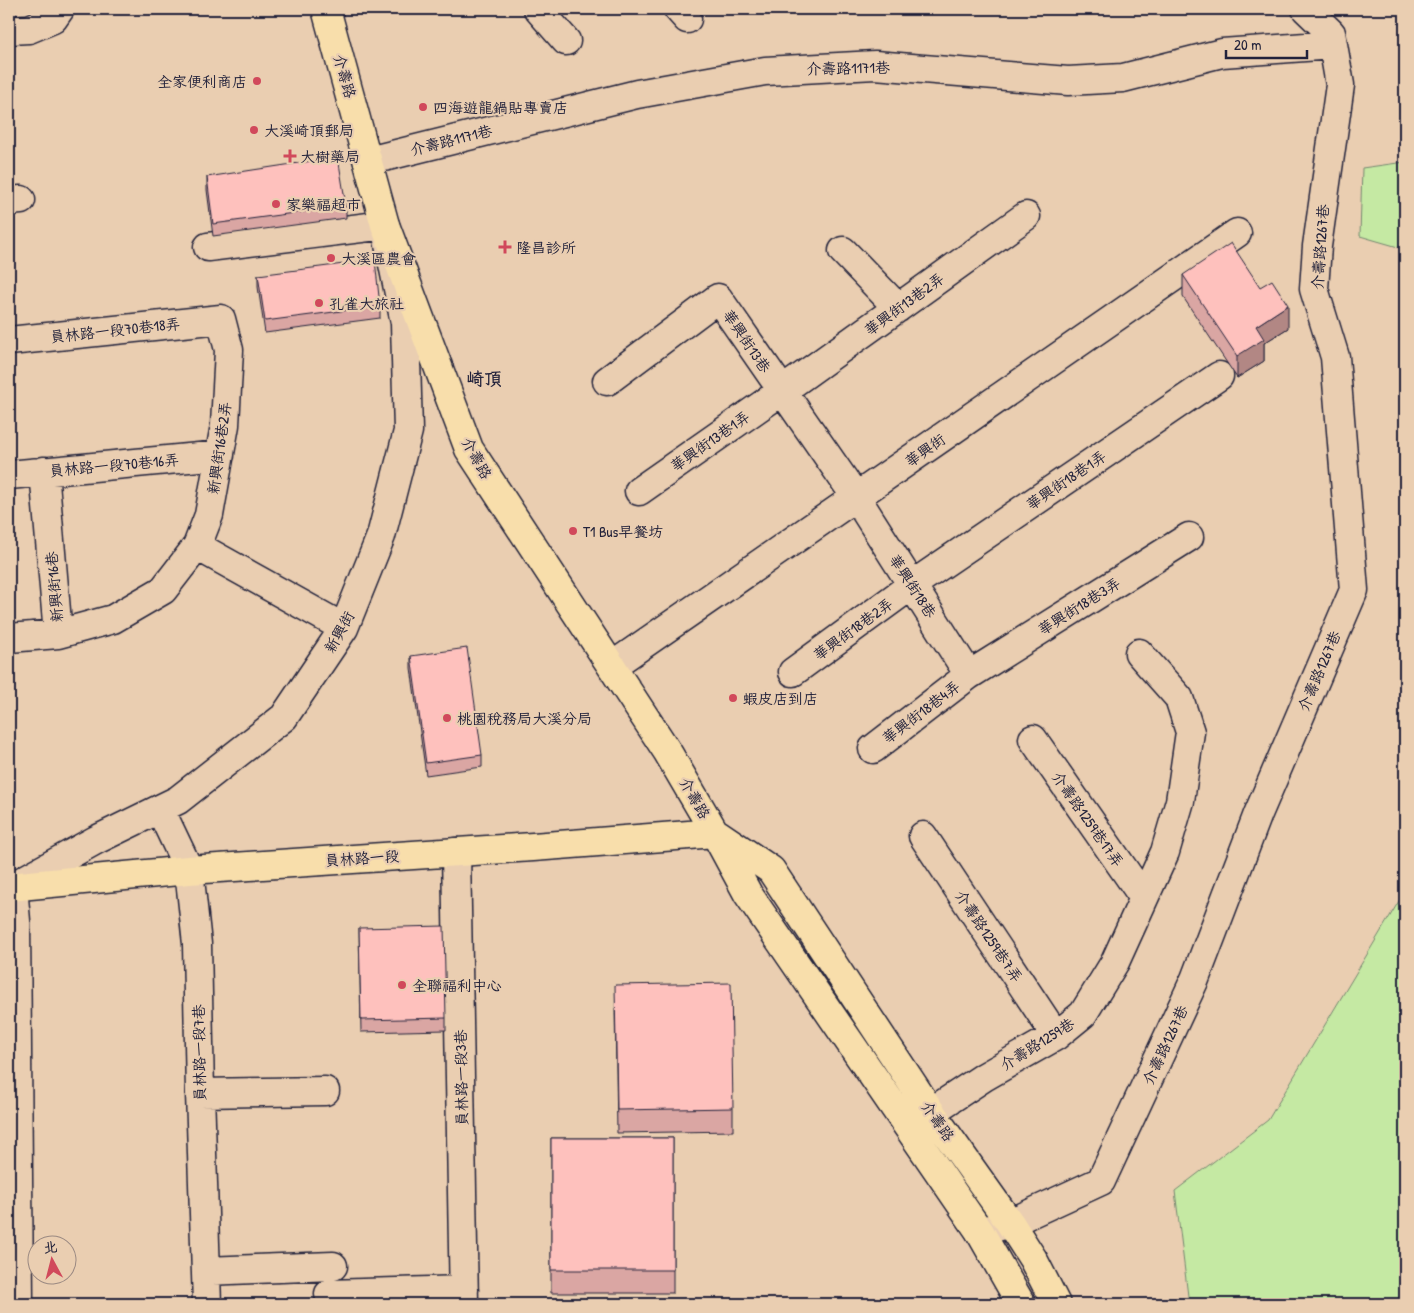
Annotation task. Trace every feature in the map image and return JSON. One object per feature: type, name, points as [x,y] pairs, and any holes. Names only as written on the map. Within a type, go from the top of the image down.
[{"type":"main road","name":"介壽路","points":[[326,9],[385,225],[469,449],[667,751],[748,894],[980,1232],[1021,1304]]},
{"type":"main road","name":"介壽路","points":[[715,833],[771,870],[931,1112],[1010,1223],[1033,1259],[1056,1304]]},
{"type":"main road","name":"員林路一段","points":[[11,886],[189,870],[715,833]]},
{"type":"street","points":[[9,30],[28,29],[53,19],[60,9]]},
{"type":"street","points":[[538,9],[566,41]]},
{"type":"street","name":"介壽路1267巷","points":[[980,1232],[1010,1223],[1101,1181],[1195,979],[1258,814],[1354,590],[1334,357],[1314,289],[1317,246],[1340,85],[1332,33],[1306,9]]},
{"type":"street","name":"介壽路1171巷","points":[[368,161],[637,94],[765,71],[875,65],[1068,81],[1123,78],[1222,53],[1333,45]]},
{"type":"street","name":"華興街13巷2弄","points":[[782,392],[1026,216]]},
{"type":"street","points":[[208,247],[385,225]]},
{"type":"street","name":"新興街","points":[[11,886],[96,840],[178,800],[284,717],[344,628],[381,536],[408,431],[405,323],[385,225]]},
{"type":"street","name":"華興街","points":[[612,666],[1237,232]]},
{"type":"street","points":[[843,251],[898,308]]},
{"type":"street","name":"華興街13巷","points":[[607,381],[718,298],[856,497]]},
{"type":"street","name":"員林路一段70巷18弄","points":[[9,341],[221,319]]},
{"type":"street","name":"新興街16巷2弄","points":[[198,546],[209,515],[226,424],[229,350],[221,319]]},
{"type":"street","name":"華興街18巷1弄","points":[[912,585],[1219,376]]},
{"type":"street","name":"華興街13巷1弄","points":[[639,491],[782,392]]},
{"type":"street","name":"員林路一段70巷16弄","points":[[9,474],[220,455]]},
{"type":"street","name":"新興街16巷","points":[[44,471],[58,634],[113,619],[163,590],[198,546]]},
{"type":"street","name":"華興街18巷","points":[[856,497],[969,675]]},
{"type":"street","name":"華興街18巷3弄","points":[[969,675],[1189,537]]},
{"type":"street","points":[[198,546],[344,628]]},
{"type":"street","name":"華興街18巷2弄","points":[[793,672],[912,585]]},
{"type":"street","points":[[9,638],[58,634]]},
{"type":"street","name":"介壽路1259巷","points":[[931,1112],[984,1077],[1056,1036],[1083,1014],[1115,962],[1164,852],[1180,801],[1190,732],[1179,698],[1139,653]]},
{"type":"street","name":"華興街18巷4弄","points":[[873,749],[969,675]]},
{"type":"street","name":"介壽路1259巷17弄","points":[[1033,739],[1144,898]]},
{"type":"street","name":"員林路一段7巷","points":[[160,809],[189,870],[197,944],[200,1093],[208,1304]]},
{"type":"street","name":"介壽路1259巷7弄","points":[[923,836],[1056,1036]]},
{"type":"street","name":"員林路一段3巷","points":[[456,852],[464,1297]]},
{"type":"street","points":[[11,886],[16,921],[19,1304]]},
{"type":"street","points":[[200,1093],[324,1091]]},
{"type":"street","points":[[206,1271],[333,1266]]},
{"type":"street","points":[[329,1294],[464,1297]]},
{"type":"green space","points":[[1405,162],[1405,249],[1360,236],[1362,168]]},
{"type":"green space","points":[[1405,891],[1405,1304],[1189,1304],[1175,1191],[1268,1120]]},
{"type":"building","name":"家樂福超市","points":[[338,157],[346,206],[213,224],[207,177]]},
{"type":"building","points":[[1231,243],[1260,287],[1272,280],[1288,305],[1256,326],[1264,339],[1237,356],[1183,275]]},
{"type":"building","name":"孔雀大旅社","points":[[375,260],[380,306],[265,321],[258,275]]},
{"type":"building","name":"桃園稅務局大溪分局","points":[[467,648],[482,755],[426,763],[411,656]]},
{"type":"building","name":"全聯福利中心","points":[[444,926],[446,1018],[361,1020],[359,928]]},
{"type":"building","points":[[731,983],[733,1108],[617,1110],[615,985]]},
{"type":"building","points":[[551,1138],[673,1138],[673,1270],[551,1270]]},
{"type":"place","name":"全家便利商店","points":[[257,81]]},
{"type":"place","name":"四海遊龍鍋貼專賣店","points":[[423,107]]},
{"type":"place","name":"大溪崎頂郵局","points":[[254,130]]},
{"type":"place","name":"大樹藥局","points":[[290,156]]},
{"type":"place","name":"家樂福超市","points":[[276,204]]},
{"type":"place","name":"隆昌診所","points":[[505,247]]},
{"type":"place","name":"大溪區農會","points":[[331,258]]},
{"type":"place","name":"孔雀大旅社","points":[[319,303]]},
{"type":"place","name":"T1 Bus早餐坊","points":[[573,531]]},
{"type":"place","name":"蝦皮店到店","points":[[733,698]]},
{"type":"place","name":"桃園稅務局大溪分局","points":[[447,718]]},
{"type":"place","name":"全聯福利中心","points":[[402,985]]},
{"type":"district","name":"崎頂","points":[[484,378]]}]
